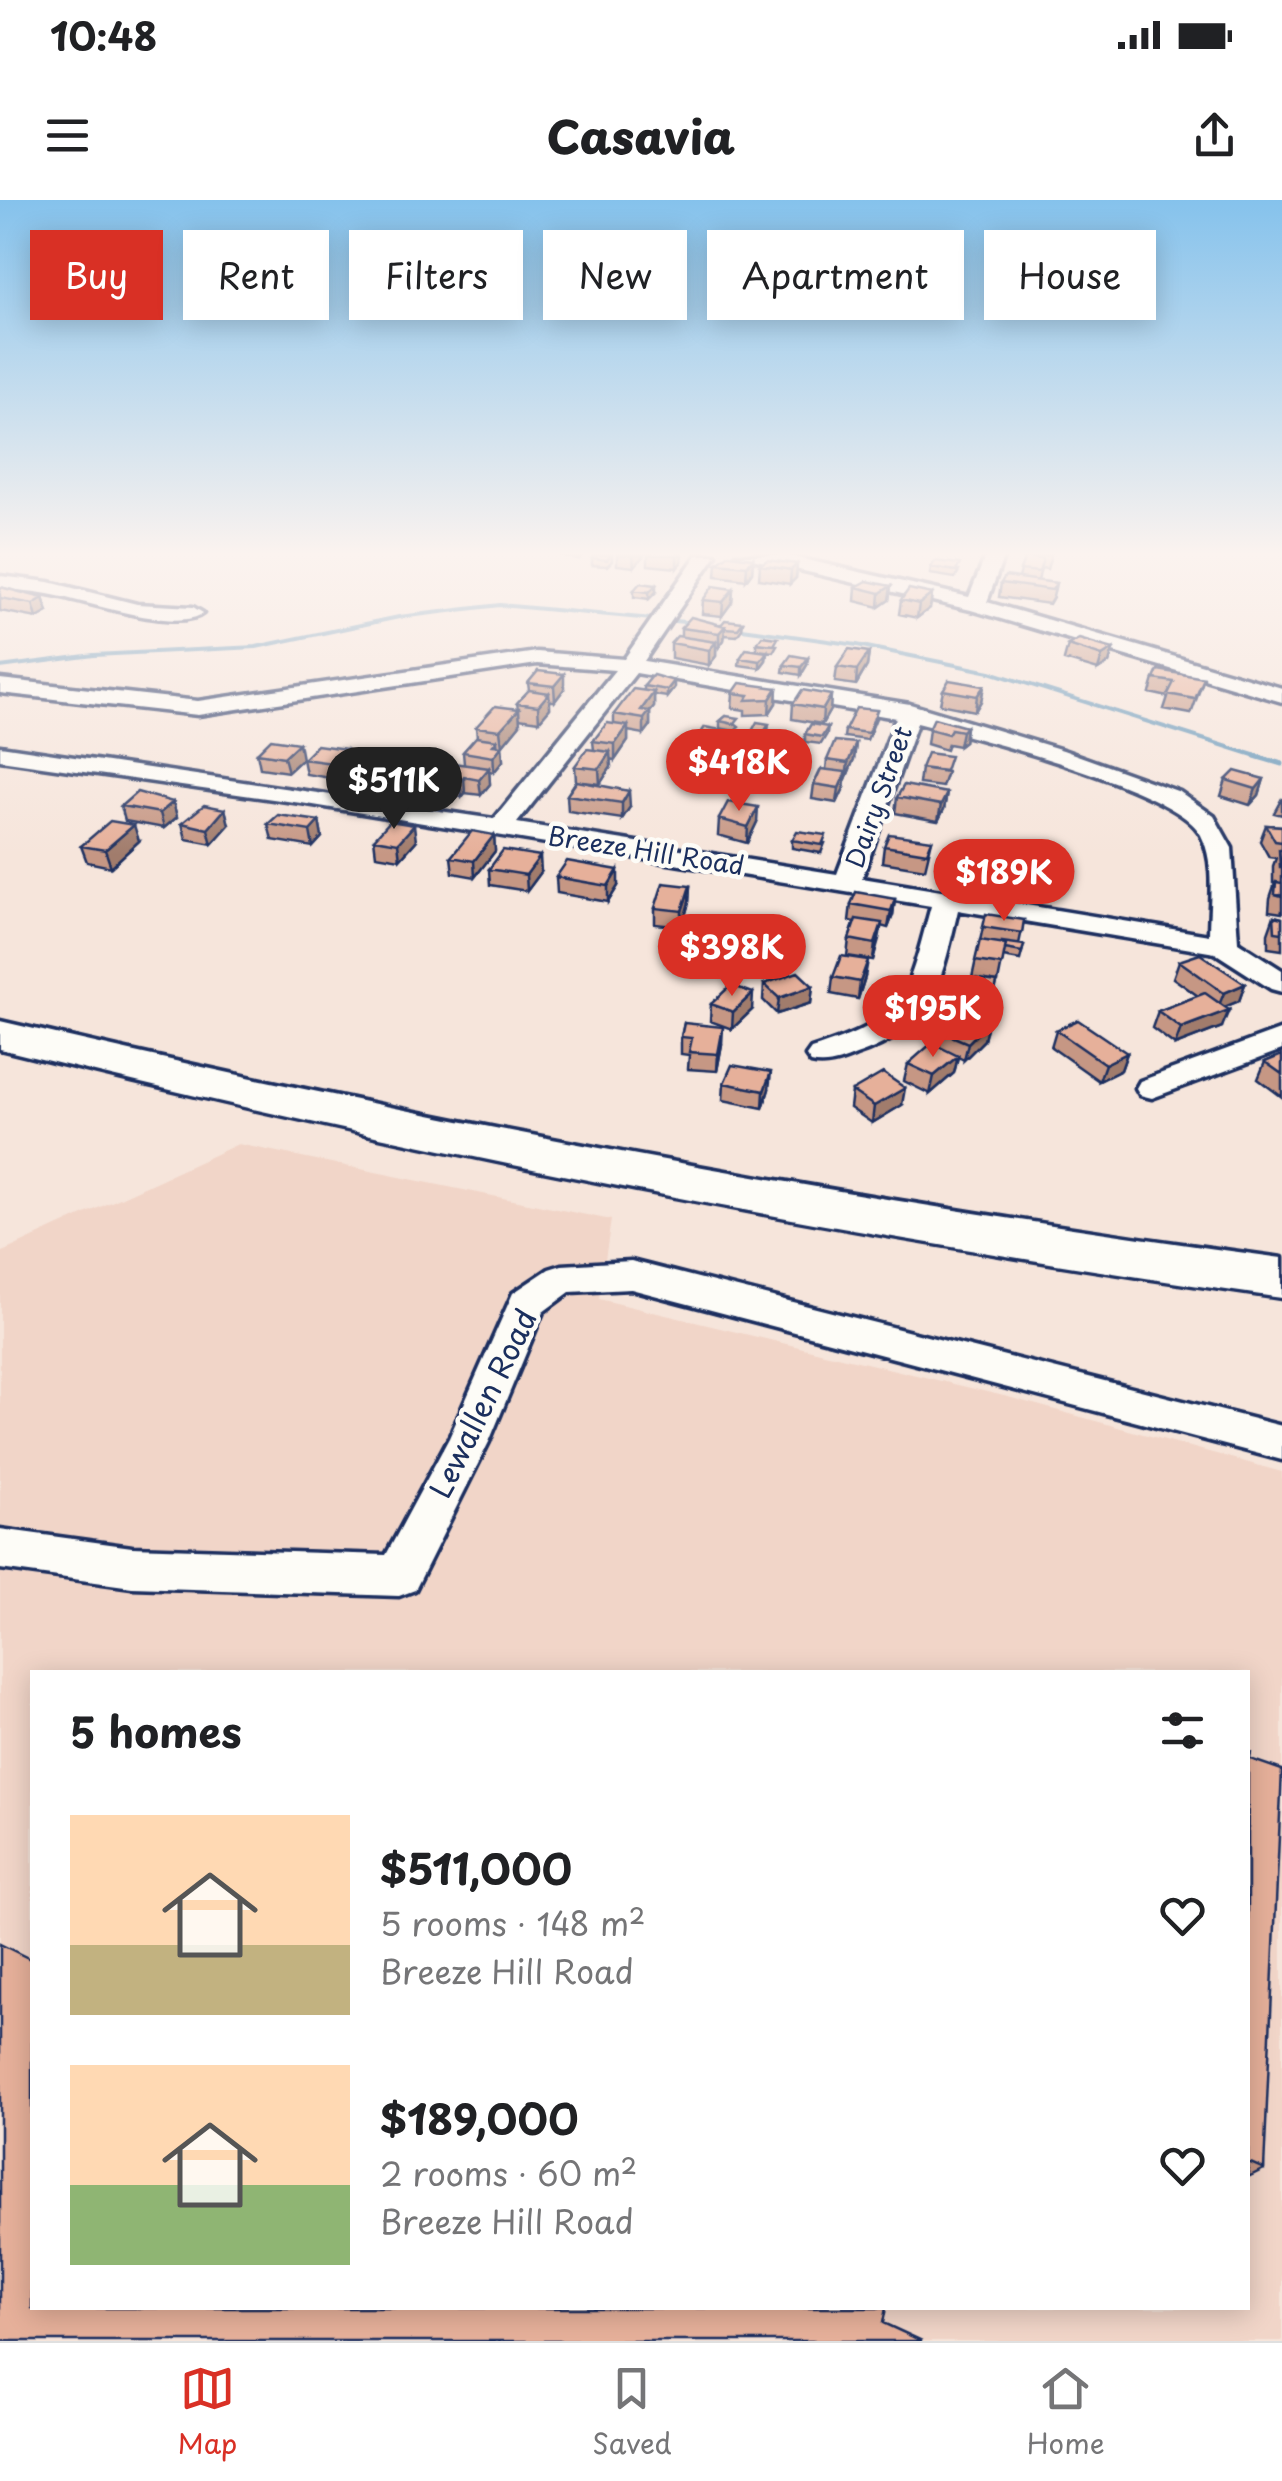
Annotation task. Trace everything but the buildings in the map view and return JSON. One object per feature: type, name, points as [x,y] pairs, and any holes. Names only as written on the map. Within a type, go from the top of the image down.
[{"type":"highway","points":[[0,1010],[332,1088],[679,1154],[889,1192],[1282,1249]]},
{"type":"highway","points":[[0,1035],[648,1177],[892,1220],[1282,1278]]},
{"type":"street","points":[[501,827],[638,655]]},
{"type":"street","points":[[1144,655],[1282,696]]},
{"type":"street","points":[[0,686],[198,708],[246,704],[516,659],[560,658],[847,698],[910,711],[1004,737],[1116,776],[1204,820],[1218,840],[1222,865],[1224,946]]},
{"type":"street","points":[[0,714],[34,690]]},
{"type":"street","name":"Dairy Street","points":[[847,883],[910,711]]},
{"type":"street","name":"Breeze Hill Road","points":[[0,753],[501,827],[1224,946],[1282,983]]},
{"type":"street","points":[[822,1056],[857,1045],[890,1028],[910,1010],[947,899]]},
{"type":"street","points":[[1152,1088],[1282,1039]]},
{"type":"street","name":"Lewallen Road","points":[[0,1549],[132,1567],[399,1576],[468,1442],[527,1304],[562,1279],[632,1275],[1282,1443]]},
{"type":"shaded area","points":[[238,1144],[611,1220],[599,1299],[1008,1397],[1282,1472],[1282,2341],[0,2341],[0,1253]]},
{"type":"waterway","points":[[0,667],[96,655]]},
{"type":"waterway","points":[[906,655],[990,672],[1263,758]]},
{"type":"waterway","points":[[1255,756],[1282,764]]}]
